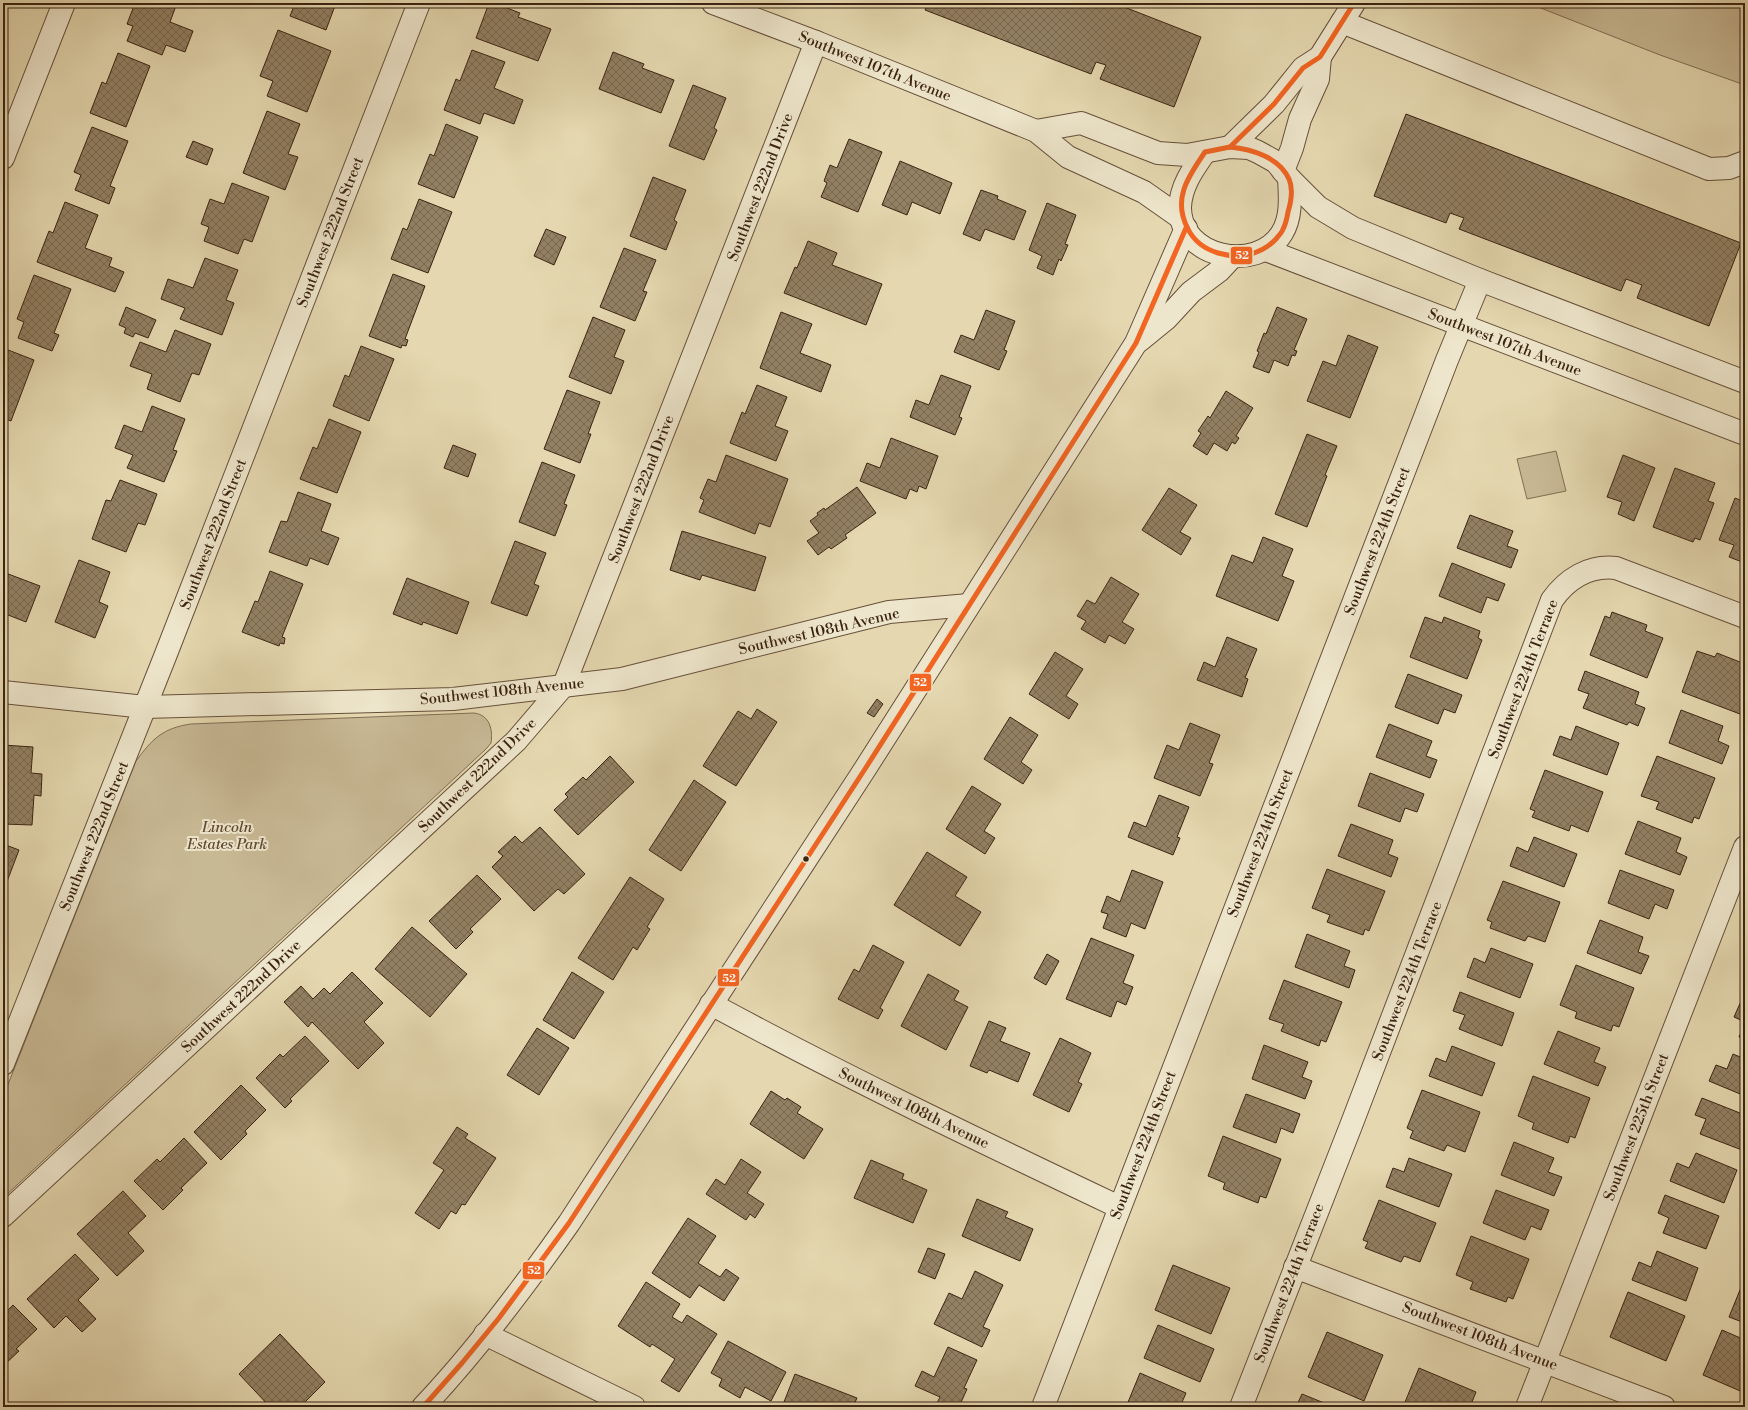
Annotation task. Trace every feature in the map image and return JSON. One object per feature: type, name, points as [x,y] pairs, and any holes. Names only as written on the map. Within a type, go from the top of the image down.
[{"type":"street","points":[[3,158],[64,3]]},
{"type":"street","name":"Southwest 222nd Street","points":[[3,1064],[145,707],[419,3]]},
{"type":"street","name":"Southwest 107th Avenue","points":[[713,3],[816,42],[1036,131],[1068,157],[1144,192],[1183,223]]},
{"type":"street","points":[[1230,147],[1274,104],[1303,68],[1320,57],[1354,3]]},
{"type":"street","points":[[1342,22],[1709,169],[1729,168],[1745,162]]},
{"type":"street","name":"Southwest 222nd Drive","points":[[3,1216],[516,741],[564,686],[816,42]]},
{"type":"street","points":[[1205,152],[1190,174],[1184,187],[1180,207],[1183,223],[1195,241],[1207,249],[1232,257],[1251,255],[1266,250],[1283,232],[1286,223],[1290,201],[1286,175],[1300,119],[1318,79],[1320,57]]},
{"type":"street","points":[[1036,131],[1081,123],[1158,153],[1178,155],[1230,147],[1249,148],[1276,162],[1286,175],[1318,207],[1374,238],[1745,382]]},
{"type":"street","points":[[423,1407],[485,1334],[533,1273],[569,1223],[865,769],[1136,343],[1183,223]]},
{"type":"street","name":"Southwest 107th Avenue","points":[[1266,250],[1745,434]]},
{"type":"street","points":[[1136,343],[1166,319],[1191,292],[1219,271],[1232,257]]},
{"type":"street","name":"Southwest 224th Street","points":[[1043,1407],[1461,325],[1480,280]]},
{"type":"street","name":"Southwest 224th Terrace","points":[[1241,1407],[1358,1109],[1552,600],[1565,584],[1573,578],[1589,570],[1606,567],[1616,568],[1745,617]]},
{"type":"street","name":"Southwest 108th Avenue","points":[[3,692],[145,707],[453,699],[622,678],[889,612],[969,605]]},
{"type":"street","name":"Southwest 225th Street","points":[[1527,1407],[1745,847]]},
{"type":"street","name":"Southwest 108th Avenue","points":[[711,1004],[942,1123],[1119,1207]]},
{"type":"street","name":"Southwest 108th Avenue","points":[[1295,1267],[1664,1407]]},
{"type":"street","points":[[485,1334],[634,1407]]},
{"type":"green space","points":[[1528,3],[1745,3],[1745,85],[1660,55]]},
{"type":"green space","points":[[1556,451],[1566,491],[1527,499],[1517,459]]},
{"type":"green space","name":"Lincoln Estates Park","points":[[474,713],[484,717],[491,728],[491,743],[486,749],[3,1198],[3,1097],[136,761],[147,746],[159,736],[173,728],[191,724]]},
{"type":"building","points":[[135,3],[177,3],[170,22],[193,31],[185,52],[166,45],[162,55],[127,41],[133,26],[127,24]]},
{"type":"building","points":[[295,3],[336,3],[326,30],[290,16]]},
{"type":"building","points":[[489,3],[494,3],[520,13],[518,17],[551,29],[538,61],[476,38]]},
{"type":"building","points":[[928,3],[1114,3],[1201,37],[1174,107],[1100,79],[1106,65],[1096,62],[1091,74],[925,10]]},
{"type":"building","points":[[278,30],[331,51],[307,112],[267,96],[273,81],[260,76]]},
{"type":"building","points":[[472,50],[505,62],[494,88],[523,100],[514,124],[484,113],[480,124],[444,110],[456,79],[460,81]]},
{"type":"building","points":[[613,52],[644,64],[642,68],[674,80],[661,113],[599,89]]},
{"type":"building","points":[[118,53],[150,66],[126,127],[90,113],[102,82],[106,84]]},
{"type":"building","points":[[693,85],[726,98],[714,128],[717,130],[704,160],[669,146]]},
{"type":"building","points":[[267,111],[300,124],[288,154],[298,157],[285,190],[243,173]]},
{"type":"building","points":[[1406,114],[1741,243],[1709,326],[1637,298],[1642,285],[1626,279],[1621,291],[1459,229],[1464,218],[1450,213],[1446,223],[1374,196]]},
{"type":"building","points":[[446,124],[478,137],[454,198],[418,184],[430,154],[434,156]]},
{"type":"building","points":[[92,127],[128,141],[110,186],[115,188],[109,204],[75,190],[81,175],[74,172]]},
{"type":"building","points":[[849,139],[882,152],[858,212],[821,197],[827,183],[824,181],[830,165],[837,168]]},
{"type":"building","points":[[193,141],[213,149],[207,165],[186,157]]},
{"type":"building","points":[[900,161],[952,183],[940,214],[912,202],[907,215],[882,205]]},
{"type":"building","points":[[653,177],[686,190],[674,220],[677,222],[666,250],[630,236]]},
{"type":"building","points":[[232,183],[269,197],[252,242],[244,239],[238,254],[204,241],[209,227],[201,224],[210,199],[224,204]]},
{"type":"building","points":[[981,190],[998,196],[997,199],[1026,211],[1014,240],[985,229],[980,241],[963,234]]},
{"type":"building","points":[[419,199],[452,212],[428,273],[391,259],[403,228],[407,230]]},
{"type":"building","points":[[65,202],[98,215],[85,248],[112,258],[109,266],[124,272],[115,292],[37,262],[49,231],[53,233]]},
{"type":"building","points":[[1047,203],[1076,215],[1065,244],[1068,245],[1061,261],[1059,259],[1053,275],[1037,268],[1042,256],[1029,250]]},
{"type":"building","points":[[546,229],[566,237],[554,265],[534,256]]},
{"type":"building","points":[[808,241],[837,253],[832,265],[882,284],[866,325],[784,293],[795,267],[797,268]]},
{"type":"building","points":[[624,248],[656,260],[643,291],[647,292],[635,321],[600,307]]},
{"type":"building","points":[[205,258],[238,270],[226,300],[234,303],[222,335],[180,319],[185,308],[161,299],[168,279],[193,288]]},
{"type":"building","points":[[393,274],[425,286],[405,339],[408,340],[406,346],[402,345],[401,348],[369,336]]},
{"type":"building","points":[[34,275],[71,289],[54,333],[59,335],[52,351],[18,338],[24,322],[17,319]]},
{"type":"building","points":[[126,307],[156,320],[148,338],[135,333],[133,337],[124,333],[126,328],[119,325]]},
{"type":"building","points":[[1277,307],[1307,319],[1294,350],[1297,351],[1295,356],[1292,355],[1288,366],[1274,360],[1269,373],[1253,367],[1264,333],[1266,334]]},
{"type":"building","points":[[986,310],[1015,321],[1004,350],[1007,351],[999,370],[954,352],[961,335],[974,340]]},
{"type":"building","points":[[781,312],[812,324],[800,353],[831,365],[821,392],[760,368]]},
{"type":"building","points":[[593,317],[625,330],[614,357],[624,361],[611,394],[569,377]]},
{"type":"building","points":[[175,330],[211,344],[199,375],[192,373],[180,402],[147,389],[152,374],[130,366],[140,342],[166,352]]},
{"type":"building","points":[[1348,335],[1378,347],[1350,418],[1307,401],[1323,361],[1336,366]]},
{"type":"building","points":[[361,346],[394,359],[369,421],[333,406],[345,375],[349,377]]},
{"type":"building","points":[[3,348],[34,360],[11,421],[3,418]]},
{"type":"building","points":[[941,375],[971,386],[959,417],[962,418],[955,435],[910,417],[916,400],[929,405]]},
{"type":"building","points":[[757,385],[787,397],[775,426],[788,431],[776,461],[730,443],[742,412],[745,414]]},
{"type":"building","points":[[567,390],[600,402],[588,434],[591,434],[580,463],[544,449]]},
{"type":"building","points":[[1226,391],[1253,408],[1236,436],[1239,438],[1235,444],[1232,442],[1227,451],[1214,443],[1207,455],[1193,446],[1201,433],[1198,431],[1208,416],[1210,418]]},
{"type":"building","points":[[152,406],[185,419],[173,450],[177,451],[164,482],[127,468],[133,455],[115,448],[124,425],[142,432]]},
{"type":"building","points":[[329,419],[361,432],[337,493],[300,479],[313,447],[317,449]]},
{"type":"building","points":[[1307,434],[1337,446],[1307,527],[1275,514]]},
{"type":"building","points":[[891,438],[938,456],[926,489],[919,486],[917,492],[910,489],[906,499],[860,481],[867,463],[880,468]]},
{"type":"building","points":[[453,445],[476,454],[468,477],[444,468]]},
{"type":"building","points":[[726,455],[788,479],[770,527],[759,523],[755,534],[699,512],[704,500],[700,498],[708,479],[716,482]]},
{"type":"building","points":[[1623,455],[1655,468],[1634,521],[1618,514],[1622,502],[1607,497]]},
{"type":"building","points":[[542,462],[575,475],[564,504],[567,505],[555,536],[519,522]]},
{"type":"building","points":[[1675,468],[1715,483],[1708,501],[1714,503],[1700,540],[1695,538],[1693,542],[1653,527]]},
{"type":"building","points":[[120,480],[157,494],[145,525],[138,523],[126,552],[92,539],[106,500],[111,501]]},
{"type":"building","points":[[857,487],[876,513],[845,535],[847,538],[831,549],[829,547],[818,555],[807,541],[819,533],[810,521],[818,515],[817,513],[824,508],[825,510]]},
{"type":"building","points":[[1169,488],[1197,505],[1180,532],[1191,538],[1181,555],[1142,530]]},
{"type":"building","points":[[298,492],[331,504],[321,531],[339,538],[328,565],[310,558],[307,566],[269,552],[281,521],[287,522]]},
{"type":"building","points":[[1735,498],[1745,502],[1745,563],[1729,557],[1734,545],[1719,540]]},
{"type":"building","points":[[1470,515],[1513,531],[1507,546],[1518,550],[1511,568],[1457,548]]},
{"type":"building","points":[[682,531],[766,557],[755,591],[702,575],[700,580],[670,570]]},
{"type":"building","points":[[1263,537],[1293,549],[1282,576],[1294,581],[1278,621],[1216,596],[1232,555],[1253,563]]},
{"type":"building","points":[[515,541],[546,553],[534,584],[539,586],[527,616],[491,603]]},
{"type":"building","points":[[79,560],[110,572],[99,602],[108,606],[95,638],[55,622]]},
{"type":"building","points":[[1452,563],[1505,584],[1498,601],[1487,597],[1481,613],[1439,596]]},
{"type":"building","points":[[270,571],[303,584],[282,637],[285,638],[284,644],[280,643],[279,646],[242,632],[255,601],[258,602]]},
{"type":"building","points":[[3,572],[40,586],[26,622],[3,613]]},
{"type":"building","points":[[1111,577],[1139,594],[1122,622],[1134,629],[1125,644],[1109,635],[1105,643],[1081,629],[1086,621],[1077,616],[1087,600],[1095,604]]},
{"type":"building","points":[[407,578],[469,602],[457,634],[423,622],[422,625],[393,614]]},
{"type":"building","points":[[1612,612],[1647,625],[1645,631],[1663,638],[1647,678],[1590,655],[1605,616],[1610,618]]},
{"type":"building","points":[[1425,617],[1442,623],[1444,617],[1480,631],[1478,638],[1482,640],[1467,679],[1410,657]]},
{"type":"building","points":[[1227,637],[1257,649],[1245,678],[1248,679],[1242,697],[1197,680],[1204,662],[1215,667]]},
{"type":"building","points":[[1697,651],[1715,657],[1717,653],[1745,664],[1745,700],[1740,714],[1682,692]]},
{"type":"building","points":[[1055,652],[1083,669],[1066,696],[1078,704],[1069,719],[1029,694]]},
{"type":"building","points":[[1585,671],[1639,692],[1635,704],[1645,708],[1638,726],[1629,722],[1627,725],[1583,708],[1589,694],[1578,690]]},
{"type":"building","points":[[1408,674],[1462,695],[1455,713],[1444,709],[1438,724],[1395,707]]},
{"type":"building","points":[[877,699],[883,704],[874,717],[867,713]]},
{"type":"building","points":[[757,709],[777,722],[736,786],[703,766],[738,711],[751,719]]},
{"type":"building","points":[[1681,710],[1723,726],[1718,741],[1729,746],[1722,764],[1669,743]]},
{"type":"building","points":[[1010,717],[1038,735],[1021,762],[1032,770],[1023,784],[984,759]]},
{"type":"building","points":[[1190,723],[1220,735],[1209,763],[1213,764],[1200,796],[1154,778],[1167,745],[1179,750]]},
{"type":"building","points":[[1389,724],[1432,741],[1426,756],[1437,760],[1430,778],[1376,757]]},
{"type":"building","points":[[1576,726],[1619,743],[1607,775],[1553,755],[1560,736],[1571,740]]},
{"type":"building","points":[[3,745],[33,747],[31,773],[42,774],[41,796],[34,795],[32,825],[3,824]]},
{"type":"building","points":[[610,756],[634,782],[578,835],[554,810],[568,797],[565,794],[583,777],[586,780]]},
{"type":"building","points":[[1657,756],[1715,778],[1699,819],[1694,817],[1692,823],[1656,809],[1659,802],[1641,796]]},
{"type":"building","points":[[1545,770],[1603,792],[1588,832],[1571,825],[1569,831],[1532,817],[1535,811],[1530,809]]},
{"type":"building","points":[[1370,773],[1424,794],[1417,812],[1405,808],[1400,822],[1358,806]]},
{"type":"building","points":[[694,780],[726,802],[681,871],[649,850]]},
{"type":"building","points":[[972,786],[1001,804],[984,831],[995,838],[985,854],[946,829]]},
{"type":"building","points":[[1159,795],[1189,807],[1177,837],[1180,838],[1173,855],[1128,837],[1134,822],[1146,827]]},
{"type":"building","points":[[1638,821],[1681,838],[1676,852],[1687,857],[1680,875],[1625,854]]},
{"type":"building","points":[[1351,824],[1393,840],[1388,854],[1398,858],[1391,877],[1338,856]]},
{"type":"building","points":[[540,827],[585,874],[564,894],[558,889],[534,911],[492,867],[503,856],[498,852],[515,836],[522,843]]},
{"type":"building","points":[[1534,837],[1577,854],[1564,887],[1510,866],[1517,847],[1528,852]]},
{"type":"building","points":[[3,844],[19,850],[3,892]]},
{"type":"building","points":[[927,852],[967,877],[955,896],[981,912],[960,946],[894,905]]},
{"type":"building","points":[[1327,869],[1385,891],[1369,931],[1365,929],[1363,935],[1327,922],[1330,915],[1312,908]]},
{"type":"building","points":[[1132,870],[1163,882],[1145,929],[1131,923],[1126,937],[1103,928],[1108,914],[1101,912],[1107,896],[1120,902]]},
{"type":"building","points":[[1620,870],[1674,890],[1667,909],[1655,904],[1649,919],[1608,903]]},
{"type":"building","points":[[477,875],[501,899],[470,929],[473,932],[456,949],[429,921]]},
{"type":"building","points":[[630,877],[664,899],[647,927],[650,929],[637,950],[633,947],[613,980],[578,958]]},
{"type":"building","points":[[1503,881],[1560,902],[1545,942],[1528,936],[1525,941],[1490,928],[1492,922],[1487,920]]},
{"type":"building","points":[[1600,920],[1643,937],[1638,952],[1649,956],[1641,974],[1587,953]]},
{"type":"building","points":[[412,927],[467,974],[430,1017],[375,969]]},
{"type":"building","points":[[1307,934],[1350,951],[1344,966],[1355,970],[1349,988],[1295,967]]},
{"type":"building","points":[[1091,938],[1134,955],[1123,983],[1133,987],[1126,1005],[1117,1001],[1111,1017],[1066,999]]},
{"type":"building","points":[[873,945],[904,962],[880,1008],[883,1010],[878,1019],[838,999],[854,969],[859,972]]},
{"type":"building","points":[[1491,948],[1533,964],[1520,998],[1467,977],[1474,958],[1485,963]]},
{"type":"building","points":[[1047,954],[1059,961],[1046,985],[1034,978]]},
{"type":"building","points":[[1576,965],[1634,988],[1619,1027],[1613,1025],[1611,1031],[1575,1018],[1577,1012],[1560,1005]]},
{"type":"building","points":[[352,972],[383,1003],[364,1022],[384,1043],[358,1069],[312,1022],[308,1027],[284,1002],[301,986],[313,999],[324,988],[330,994]]},
{"type":"building","points":[[572,972],[604,992],[574,1039],[543,1020]]},
{"type":"building","points":[[928,974],[959,991],[954,1000],[968,1007],[946,1050],[901,1026]]},
{"type":"building","points":[[1284,980],[1342,1002],[1326,1042],[1321,1040],[1319,1046],[1281,1031],[1284,1024],[1269,1019]]},
{"type":"building","points":[[1460,992],[1514,1013],[1502,1046],[1459,1029],[1465,1015],[1453,1011]]},
{"type":"building","points":[[1742,999],[1745,1000],[1745,1022],[1734,1017]]},
{"type":"building","points":[[989,1021],[1006,1028],[1000,1041],[1030,1053],[1018,1082],[989,1070],[987,1073],[970,1066]]},
{"type":"building","points":[[1745,1023],[1745,1039],[1739,1037]]},
{"type":"building","points":[[537,1028],[569,1048],[539,1095],[507,1075]]},
{"type":"building","points":[[1558,1031],[1600,1048],[1594,1062],[1606,1067],[1598,1086],[1544,1064]]},
{"type":"building","points":[[305,1036],[329,1061],[290,1099],[292,1101],[285,1108],[256,1078],[280,1054],[283,1057]]},
{"type":"building","points":[[1060,1038],[1091,1053],[1078,1082],[1082,1084],[1069,1112],[1033,1095]]},
{"type":"building","points":[[1264,1045],[1308,1062],[1302,1077],[1312,1081],[1305,1099],[1252,1079]]},
{"type":"building","points":[[1452,1046],[1495,1063],[1482,1096],[1429,1076],[1436,1058],[1446,1062]]},
{"type":"building","points":[[1733,1054],[1745,1059],[1745,1096],[1709,1081],[1716,1065],[1727,1069]]},
{"type":"building","points":[[1533,1076],[1590,1098],[1575,1138],[1570,1136],[1568,1143],[1532,1129],[1534,1123],[1518,1116]]},
{"type":"building","points":[[241,1085],[266,1110],[245,1131],[247,1134],[221,1160],[194,1132]]},
{"type":"building","points":[[1422,1090],[1480,1112],[1465,1152],[1447,1145],[1444,1151],[1410,1138],[1413,1131],[1407,1128]]},
{"type":"building","points":[[771,1091],[785,1100],[787,1098],[801,1107],[797,1113],[823,1129],[804,1159],[750,1124]]},
{"type":"building","points":[[1246,1094],[1300,1114],[1293,1133],[1281,1128],[1276,1143],[1233,1127]]},
{"type":"building","points":[[1702,1098],[1745,1115],[1745,1141],[1742,1150],[1700,1134],[1706,1119],[1695,1115]]},
{"type":"building","points":[[457,1127],[468,1134],[465,1138],[496,1158],[465,1205],[462,1204],[456,1214],[451,1211],[439,1229],[415,1213],[444,1170],[433,1163]]},
{"type":"building","points":[[1223,1136],[1281,1159],[1266,1198],[1260,1196],[1258,1203],[1223,1189],[1225,1183],[1208,1176]]},
{"type":"building","points":[[184,1138],[207,1163],[181,1188],[183,1190],[163,1210],[134,1181],[157,1159],[160,1162]]},
{"type":"building","points":[[1514,1142],[1554,1158],[1548,1172],[1562,1177],[1554,1196],[1501,1175]]},
{"type":"building","points":[[1696,1153],[1737,1170],[1724,1203],[1670,1181],[1677,1163],[1689,1168]]},
{"type":"building","points":[[1409,1158],[1452,1174],[1439,1207],[1386,1187],[1393,1168],[1404,1172]]},
{"type":"building","points":[[741,1159],[761,1172],[747,1193],[764,1204],[755,1218],[750,1214],[746,1220],[706,1194],[716,1179],[725,1185]]},
{"type":"building","points":[[871,1160],[904,1174],[902,1179],[927,1190],[913,1223],[854,1198]]},
{"type":"building","points":[[1496,1190],[1549,1210],[1541,1230],[1531,1226],[1525,1240],[1483,1223]]},
{"type":"building","points":[[123,1191],[146,1216],[128,1233],[144,1251],[117,1276],[77,1234]]},
{"type":"building","points":[[1665,1195],[1719,1216],[1706,1249],[1663,1233],[1669,1218],[1658,1213]]},
{"type":"building","points":[[977,1199],[1008,1212],[1005,1217],[1033,1229],[1020,1261],[962,1236]]},
{"type":"building","points":[[1379,1200],[1436,1223],[1420,1262],[1404,1256],[1401,1262],[1365,1248],[1368,1242],[1363,1240]]},
{"type":"building","points":[[688,1218],[716,1236],[698,1263],[720,1277],[726,1269],[739,1278],[724,1301],[699,1285],[690,1298],[652,1273]]},
{"type":"building","points":[[1471,1236],[1529,1259],[1513,1299],[1508,1297],[1506,1302],[1470,1289],[1473,1282],[1456,1275]]},
{"type":"building","points":[[928,1248],[945,1254],[935,1279],[918,1272]]},
{"type":"building","points":[[1657,1251],[1698,1268],[1686,1301],[1632,1280],[1639,1262],[1651,1267]]},
{"type":"building","points":[[75,1254],[99,1279],[78,1300],[96,1319],[82,1332],[66,1316],[54,1328],[27,1299]]},
{"type":"building","points":[[1173,1265],[1230,1288],[1211,1334],[1155,1310]]},
{"type":"building","points":[[975,1271],[1003,1285],[983,1327],[990,1330],[982,1347],[934,1324],[949,1293],[962,1299]]},
{"type":"building","points":[[646,1282],[680,1304],[672,1317],[682,1323],[687,1315],[717,1334],[679,1392],[661,1381],[675,1359],[652,1344],[650,1347],[618,1326]]},
{"type":"building","points":[[1742,1285],[1745,1286],[1745,1323],[1729,1317]]},
{"type":"building","points":[[1628,1292],[1685,1316],[1666,1361],[1610,1337]]},
{"type":"building","points":[[13,1305],[37,1329],[16,1349],[19,1351],[3,1366],[3,1315]]},
{"type":"building","points":[[1158,1325],[1214,1349],[1200,1382],[1144,1358]]},
{"type":"building","points":[[1722,1330],[1745,1340],[1745,1393],[1703,1375]]},
{"type":"building","points":[[1327,1332],[1383,1355],[1364,1401],[1308,1377]]},
{"type":"building","points":[[280,1334],[325,1382],[300,1407],[270,1407],[239,1374]]},
{"type":"building","points":[[728,1341],[786,1372],[771,1401],[745,1387],[740,1398],[719,1386],[722,1379],[711,1373]]},
{"type":"building","points":[[948,1347],[977,1360],[964,1388],[967,1389],[959,1407],[956,1405],[955,1407],[935,1407],[940,1397],[915,1386],[922,1371],[934,1377]]},
{"type":"building","points":[[1419,1368],[1476,1392],[1470,1407],[1403,1407]]},
{"type":"building","points":[[1140,1373],[1186,1393],[1180,1407],[1126,1407]]},
{"type":"building","points":[[795,1374],[857,1398],[853,1407],[782,1407]]},
{"type":"building","points":[[1302,1394],[1334,1407],[1296,1407]]},
{"type":"transit line","name":"52","points":[[1230,147],[1274,104],[1303,68],[1320,57],[1354,3]]},
{"type":"transit line","name":"52","points":[[1230,147],[1255,152],[1279,165],[1289,179],[1291,187],[1290,204],[1286,223],[1281,233],[1264,249],[1249,254],[1234,256],[1218,253],[1200,244],[1188,229],[1183,218],[1182,208],[1182,198],[1188,179],[1205,152],[1230,147]]},
{"type":"transit line","name":"52","points":[[423,1407],[499,1318],[569,1223],[865,769],[1136,343],[1186,228]]}]
